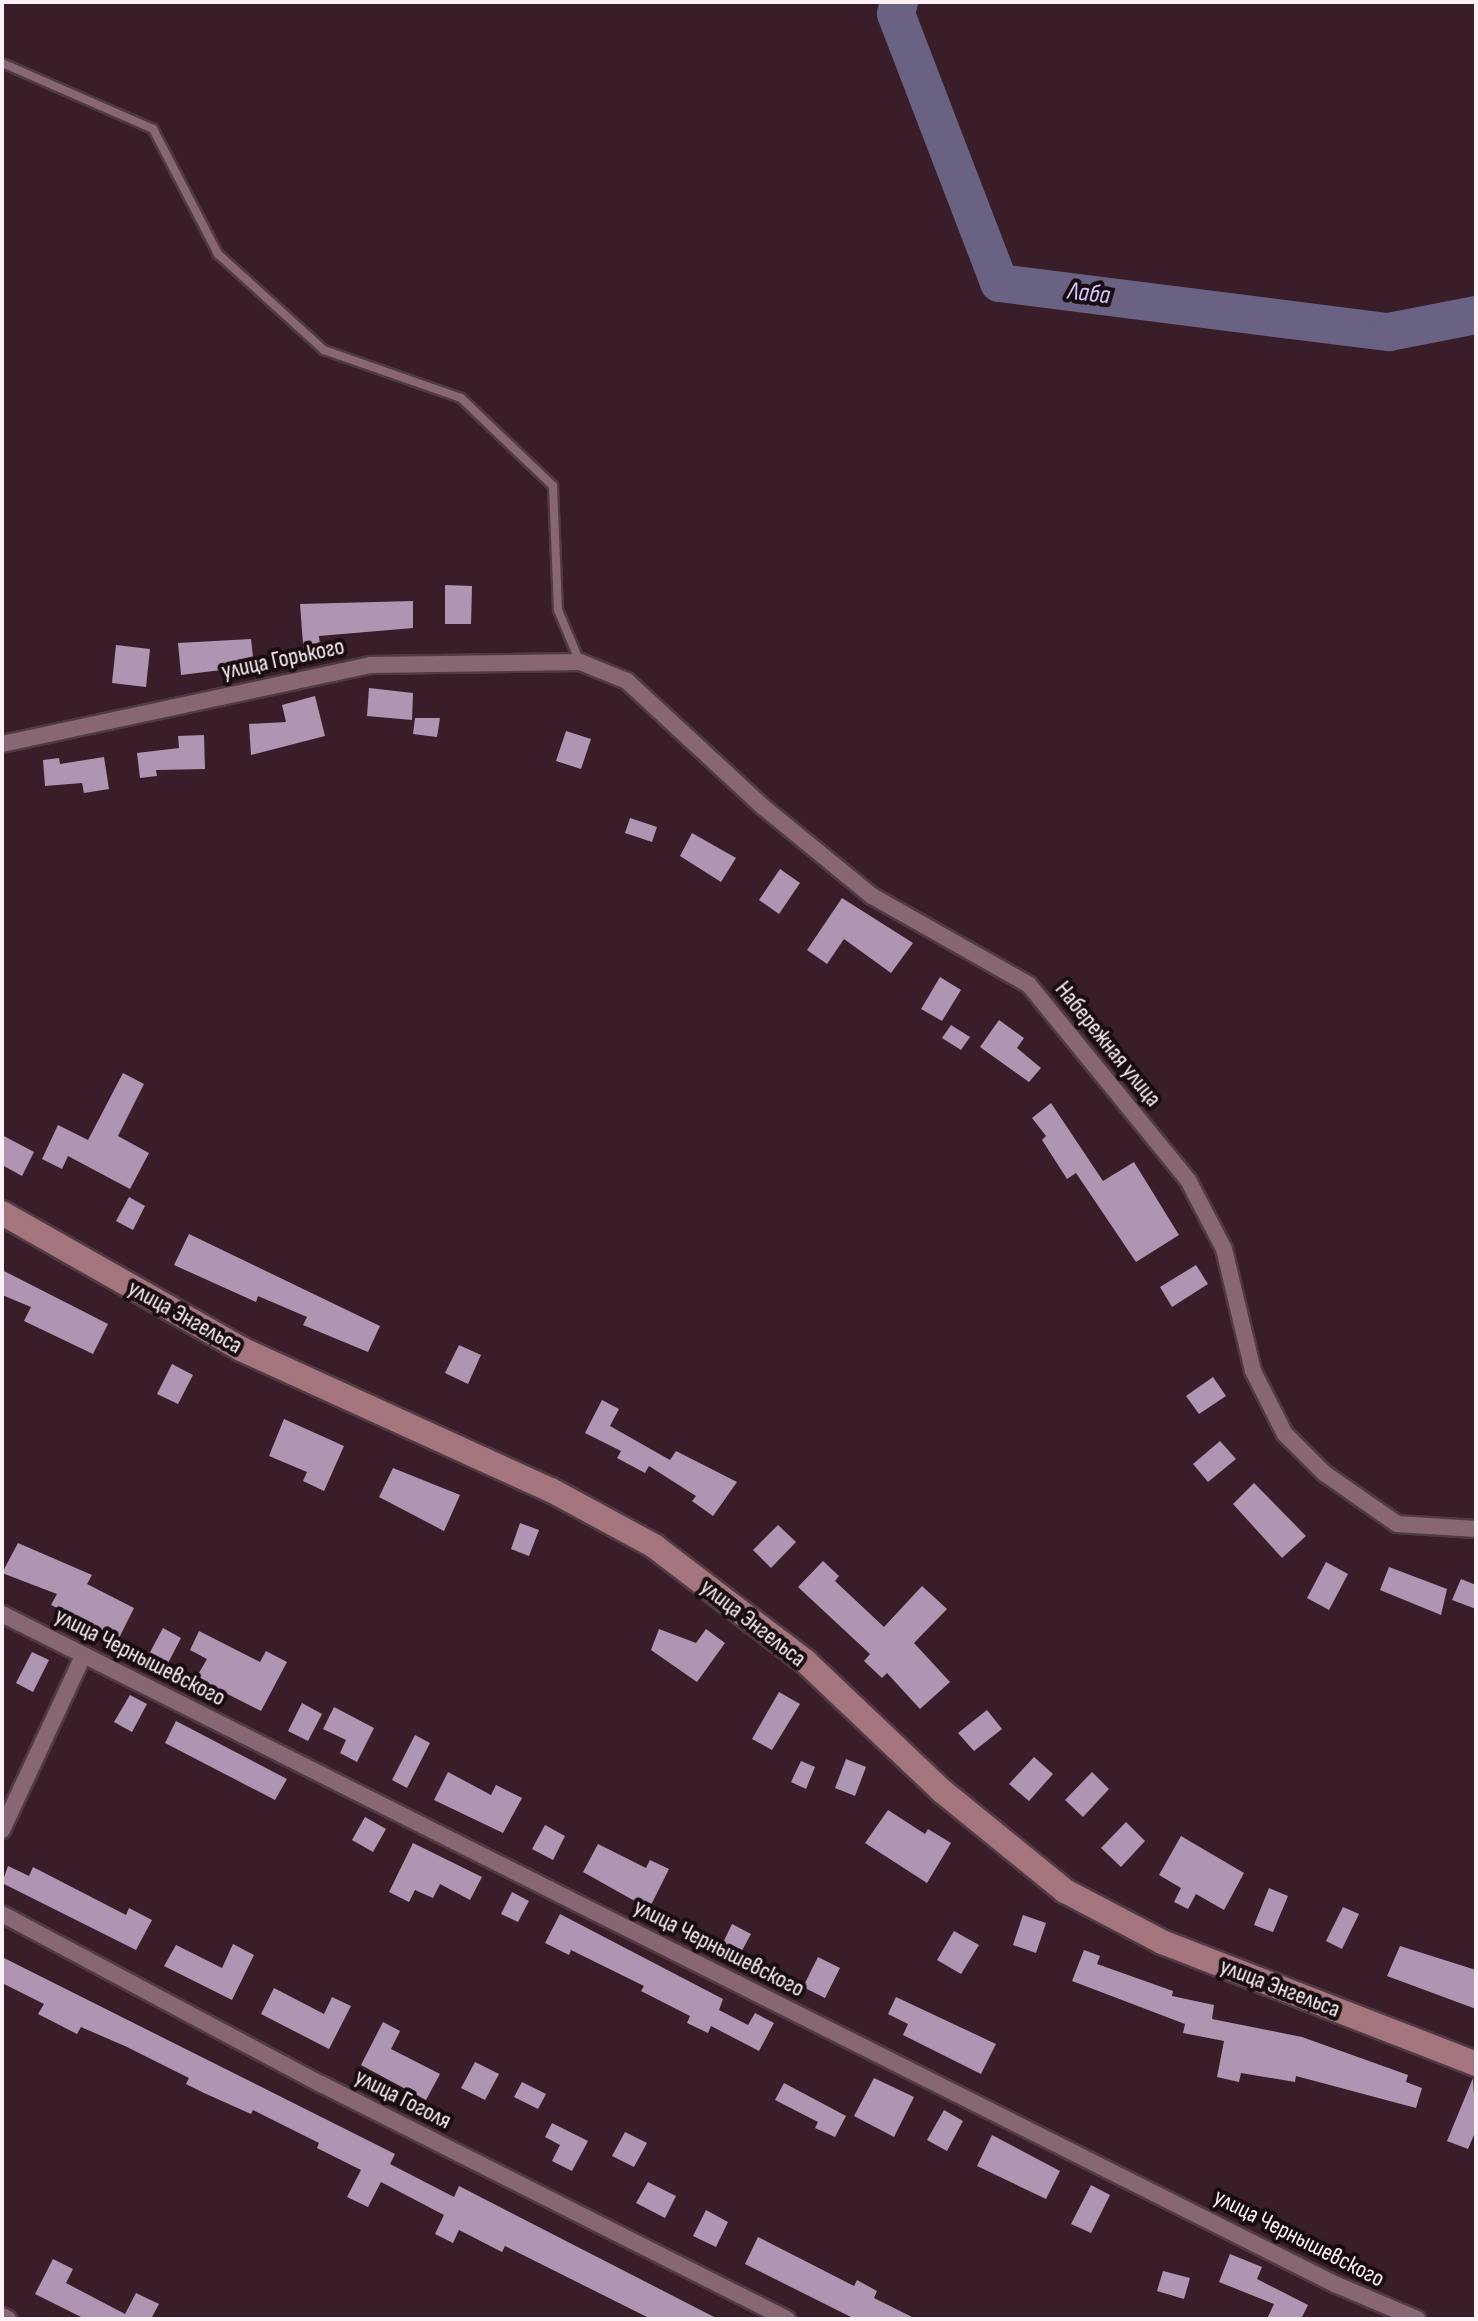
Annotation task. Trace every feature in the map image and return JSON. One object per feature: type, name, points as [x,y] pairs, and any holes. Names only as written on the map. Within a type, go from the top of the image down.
[{"type":"street","name":"улица Горького","points":[[2,744],[369,665],[580,662]]},
{"type":"street","name":"Набережная улица","points":[[580,662],[627,681],[762,806],[872,896],[1029,985],[1188,1180],[1224,1249],[1253,1371],[1285,1434],[1324,1473],[1397,1524],[1476,1529]]},
{"type":"street","name":"улица Энгельса","points":[[2,1213],[241,1349],[551,1490],[654,1546],[805,1661],[942,1791],[1065,1891],[1162,1942],[1476,2064]]},
{"type":"street","name":"улица Чернышевского","points":[[2,1614],[1337,2285],[1417,2319]]},
{"type":"street","points":[[2,1830],[83,1656]]},
{"type":"street","name":"улица Гоголя","points":[[2,1914],[321,2084],[787,2319]]},
{"type":"street","points":[[2,2316],[8,2319]]},
{"type":"lane","points":[[2,63],[153,129],[218,254],[324,350],[461,398],[553,486],[558,610],[580,662]]},
{"type":"building","points":[[445,585],[472,586],[471,624],[445,624]]},
{"type":"building","points":[[413,601],[413,628],[319,636],[321,656],[304,657],[300,604]]},
{"type":"building","points":[[251,639],[254,666],[181,675],[178,643]]},
{"type":"building","points":[[116,645],[150,649],[146,687],[112,683]]},
{"type":"building","points":[[369,688],[413,693],[412,720],[367,716]]},
{"type":"building","points":[[315,696],[325,736],[251,755],[249,724],[286,722],[282,705]]},
{"type":"building","points":[[415,718],[440,718],[437,737],[413,734]]},
{"type":"building","points":[[566,731],[591,739],[581,769],[556,761]]},
{"type":"building","points":[[204,735],[205,769],[156,770],[157,776],[140,778],[137,753],[179,748],[178,736]]},
{"type":"building","points":[[104,757],[109,789],[84,793],[82,783],[45,786],[43,760],[59,758],[60,764]]},
{"type":"building","points":[[630,818],[657,827],[652,842],[625,833]]},
{"type":"building","points":[[692,833],[736,858],[721,882],[680,856]]},
{"type":"building","points":[[780,869],[800,883],[779,914],[759,900]]},
{"type":"building","points":[[842,898],[913,943],[891,973],[844,939],[827,964],[807,950]]},
{"type":"building","points":[[940,977],[961,990],[942,1021],[921,1009]]},
{"type":"building","points":[[999,1020],[1024,1038],[1017,1048],[1041,1068],[1029,1082],[980,1047]]},
{"type":"building","points":[[951,1025],[970,1037],[961,1050],[942,1038]]},
{"type":"building","points":[[123,1073],[144,1084],[118,1136],[149,1153],[130,1189],[68,1156],[62,1169],[42,1159],[58,1125],[88,1140]]},
{"type":"building","points":[[1051,1103],[1103,1181],[1134,1162],[1179,1235],[1136,1262],[1076,1173],[1067,1179],[1042,1140],[1046,1136],[1032,1118]]},
{"type":"building","points":[[2,1135],[34,1152],[22,1176],[2,1165]]},
{"type":"building","points":[[129,1197],[145,1206],[133,1230],[116,1221]]},
{"type":"building","points":[[189,1234],[380,1326],[368,1352],[303,1325],[307,1317],[258,1296],[256,1302],[174,1265]]},
{"type":"building","points":[[1196,1265],[1208,1284],[1172,1307],[1160,1287]]},
{"type":"building","points":[[2,1270],[108,1324],[93,1354],[24,1321],[31,1307],[2,1295]]},
{"type":"building","points":[[459,1345],[481,1355],[468,1384],[445,1373]]},
{"type":"building","points":[[172,1364],[193,1375],[178,1404],[157,1394]]},
{"type":"building","points":[[1213,1377],[1226,1396],[1199,1414],[1186,1396]]},
{"type":"building","points":[[602,1400],[619,1409],[610,1426],[670,1460],[676,1451],[737,1482],[713,1516],[692,1501],[696,1496],[649,1466],[645,1473],[617,1458],[621,1451],[585,1433]]},
{"type":"building","points":[[284,1419],[344,1446],[324,1491],[303,1481],[307,1472],[269,1456]]},
{"type":"building","points":[[1220,1441],[1236,1459],[1208,1482],[1193,1464]]},
{"type":"building","points":[[393,1468],[460,1495],[444,1531],[379,1497]]},
{"type":"building","points":[[1254,1483],[1306,1536],[1282,1558],[1233,1504]]},
{"type":"building","points":[[520,1523],[539,1530],[529,1556],[511,1549]]},
{"type":"building","points":[[778,1525],[796,1542],[771,1568],[753,1550]]},
{"type":"building","points":[[18,1543],[92,1575],[87,1584],[134,1608],[119,1638],[51,1605],[57,1594],[2,1573]]},
{"type":"building","points":[[823,1561],[839,1576],[835,1581],[884,1627],[922,1586],[947,1609],[914,1643],[950,1682],[920,1709],[887,1673],[882,1678],[864,1661],[870,1654],[798,1587]]},
{"type":"building","points":[[1326,1562],[1348,1574],[1329,1610],[1307,1598]]},
{"type":"building","points":[[1389,1567],[1447,1589],[1441,1615],[1380,1590]]},
{"type":"building","points":[[1461,1579],[1476,1585],[1476,1609],[1452,1600]]},
{"type":"building","points":[[163,1628],[181,1638],[167,1665],[148,1656]]},
{"type":"building","points":[[659,1629],[696,1643],[706,1629],[725,1643],[697,1682],[651,1650]]},
{"type":"building","points":[[199,1631],[260,1662],[266,1651],[287,1662],[261,1711],[196,1678],[207,1659],[190,1650]]},
{"type":"building","points":[[32,1652],[49,1660],[33,1692],[16,1683]]},
{"type":"building","points":[[779,1692],[800,1704],[772,1750],[752,1739]]},
{"type":"building","points":[[130,1695],[147,1704],[132,1732],[114,1722]]},
{"type":"building","points":[[302,1703],[322,1714],[308,1741],[288,1731]]},
{"type":"building","points":[[334,1707],[374,1728],[357,1762],[340,1753],[346,1740],[323,1729]]},
{"type":"building","points":[[987,1710],[1002,1729],[974,1751],[958,1733]]},
{"type":"building","points":[[176,1721],[287,1779],[275,1800],[165,1743]]},
{"type":"building","points":[[415,1735],[430,1743],[407,1788],[392,1780]]},
{"type":"building","points":[[1034,1757],[1053,1774],[1029,1801],[1009,1784]]},
{"type":"building","points":[[846,1759],[866,1767],[855,1796],[835,1788]]},
{"type":"building","points":[[801,1761],[815,1767],[806,1789],[791,1782]]},
{"type":"building","points":[[448,1772],[491,1795],[496,1785],[522,1798],[503,1833],[434,1800]]},
{"type":"building","points":[[1092,1772],[1109,1789],[1083,1817],[1065,1800]]},
{"type":"building","points":[[888,1810],[925,1834],[928,1829],[951,1843],[927,1883],[865,1843]]},
{"type":"building","points":[[365,1817],[386,1829],[373,1852],[352,1840]]},
{"type":"building","points":[[1126,1822],[1145,1841],[1121,1867],[1101,1848]]},
{"type":"building","points":[[545,1825],[565,1836],[553,1860],[532,1849]]},
{"type":"building","points":[[1181,1836],[1244,1873],[1224,1910],[1196,1894],[1188,1909],[1174,1902],[1181,1888],[1159,1875]]},
{"type":"building","points":[[413,1843],[482,1877],[470,1900],[440,1884],[433,1898],[415,1890],[409,1902],[389,1892]]},
{"type":"building","points":[[598,1844],[646,1868],[650,1860],[669,1869],[649,1909],[583,1872]]},
{"type":"building","points":[[8,1866],[29,1876],[33,1867],[126,1915],[129,1908],[152,1920],[136,1950],[2,1883]]},
{"type":"building","points":[[1269,1888],[1288,1896],[1273,1932],[1254,1925]]},
{"type":"building","points":[[512,1892],[529,1901],[518,1922],[501,1914]]},
{"type":"building","points":[[1343,1907],[1359,1914],[1342,1949],[1326,1941]]},
{"type":"building","points":[[560,1914],[723,1999],[719,2010],[748,2025],[755,2013],[774,2023],[759,2051],[711,2026],[708,2033],[687,2023],[690,2016],[641,1991],[644,1986],[571,1950],[569,1955],[545,1943]]},
{"type":"building","points":[[1023,1915],[1046,1923],[1036,1953],[1013,1945]]},
{"type":"building","points":[[732,1924],[751,1934],[739,1956],[721,1947]]},
{"type":"building","points":[[954,1931],[979,1945],[961,1974],[937,1960]]},
{"type":"building","points":[[233,1944],[254,1955],[232,2000],[164,1966],[176,1945],[222,1968]]},
{"type":"building","points":[[1400,1946],[1476,1970],[1476,2009],[1387,1976]]},
{"type":"building","points":[[1084,1950],[1100,1956],[1097,1964],[1173,1991],[1172,1996],[1214,2005],[1212,2019],[1302,2037],[1408,2075],[1406,2082],[1422,2088],[1416,2108],[1296,2076],[1295,2082],[1241,2073],[1239,2082],[1217,2077],[1224,2041],[1183,2033],[1185,2024],[1072,1981]]},
{"type":"building","points":[[2,1957],[395,2154],[390,2164],[454,2197],[459,2186],[718,2319],[651,2319],[505,2246],[502,2252],[459,2230],[453,2243],[435,2234],[444,2215],[381,2182],[368,2207],[347,2197],[361,2170],[317,2148],[319,2143],[253,2110],[251,2114],[186,2084],[189,2078],[127,2047],[81,2027],[77,2034],[38,2014],[44,2004],[2,1983]]},
{"type":"building","points":[[818,1957],[840,1968],[825,1998],[803,1987]]},
{"type":"building","points":[[274,1988],[324,2014],[332,1997],[351,2006],[329,2049],[261,2014]]},
{"type":"building","points":[[896,1997],[996,2044],[981,2074],[903,2035],[908,2024],[888,2014]]},
{"type":"building","points":[[383,2022],[400,2031],[391,2049],[440,2074],[426,2100],[361,2065]]},
{"type":"building","points":[[475,2062],[499,2074],[485,2100],[461,2088]]},
{"type":"building","points":[[874,2078],[914,2097],[894,2137],[854,2116]]},
{"type":"building","points":[[1473,2078],[1476,2130],[1468,2149],[1447,2141]]},
{"type":"building","points":[[522,2082],[546,2094],[538,2109],[514,2097]]},
{"type":"building","points":[[784,2083],[846,2116],[835,2137],[815,2128],[818,2122],[775,2100]]},
{"type":"building","points":[[944,2110],[963,2121],[947,2151],[927,2140]]},
{"type":"building","points":[[552,2123],[588,2141],[572,2171],[552,2161],[560,2145],[545,2137]]},
{"type":"building","points":[[625,2132],[647,2143],[634,2167],[612,2156]]},
{"type":"building","points":[[992,2135],[1060,2171],[1046,2199],[977,2166]]},
{"type":"building","points":[[648,2182],[676,2196],[665,2218],[636,2203]]},
{"type":"building","points":[[1091,2185],[1110,2195],[1091,2233],[1071,2224]]},
{"type":"building","points":[[706,2210],[728,2222],[716,2247],[693,2236]]},
{"type":"building","points":[[758,2237],[854,2286],[857,2280],[877,2291],[874,2298],[916,2319],[855,2319],[745,2264]]},
{"type":"building","points":[[1230,2254],[1262,2267],[1257,2279],[1308,2305],[1301,2319],[1267,2319],[1274,2304],[1219,2282]]},
{"type":"building","points":[[53,2259],[73,2269],[66,2283],[125,2314],[136,2293],[159,2304],[151,2319],[85,2319],[35,2294]]},
{"type":"building","points":[[1163,2271],[1190,2278],[1184,2299],[1157,2291]]},
{"type":"waterway","name":"Лаба","points":[[899,2],[896,14],[999,283],[1389,332],[1476,315]]}]
